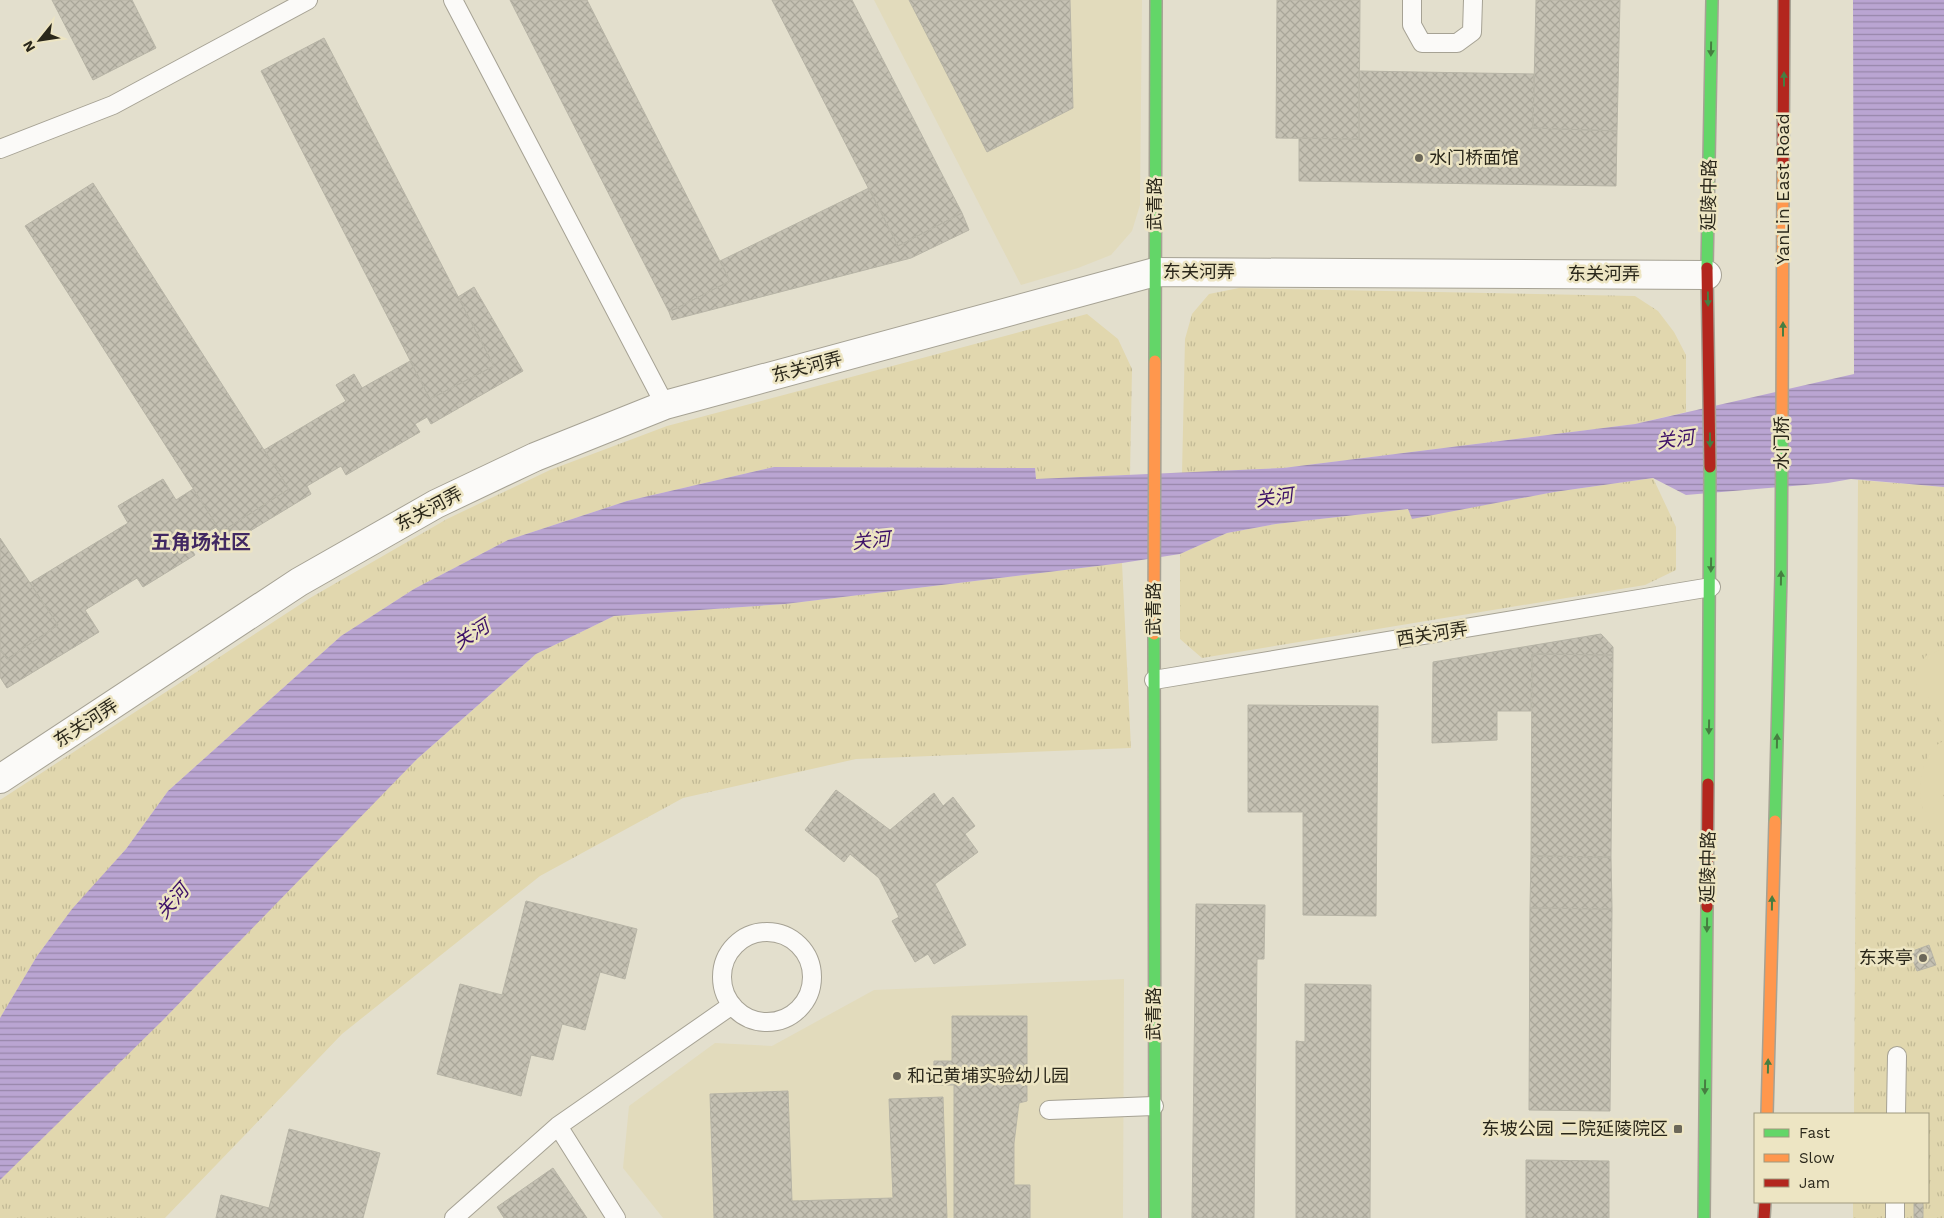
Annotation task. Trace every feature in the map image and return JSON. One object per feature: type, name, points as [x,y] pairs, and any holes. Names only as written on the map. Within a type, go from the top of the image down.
[{"type":"main road","name":"武青路","points":[[1155,1218],[1154,460],[1156,0]]},
{"type":"main road","name":"延陵中路","points":[[1704,1218],[1712,516],[1707,275],[1712,0]]},
{"type":"main road","name":"YanLin East Road","points":[[1782,378],[1784,0]]},
{"type":"main road","name":"水门桥","points":[[1767,1113],[1782,509],[1782,378]]},
{"type":"main road","points":[[1764,1218],[1765,1203]]},
{"type":"street","name":"东关河弄","points":[[0,779],[299,582],[436,504],[536,457],[665,405],[1155,272],[1707,275]]},
{"type":"lane","points":[[0,149],[113,105],[308,0]]},
{"type":"lane","points":[[453,0],[665,405]]},
{"type":"lane","points":[[1412,0],[1412,25],[1422,43],[1457,43],[1472,32],[1473,0]]},
{"type":"lane","name":"西关河弄","points":[[1154,680],[1711,587]]},
{"type":"lane","points":[[774,932],[787,937],[799,945],[808,956],[812,970],[812,984],[808,998],[799,1010],[787,1018],[773,1022],[758,1021],[743,1015],[732,1005],[725,992],[722,977],[725,962],[732,948],[744,938],[758,933],[774,932]]},
{"type":"lane","points":[[454,1218],[558,1126],[732,1005]]},
{"type":"lane","points":[[1896,1113],[1897,1056]]},
{"type":"lane","points":[[1049,1110],[1154,1106]]},
{"type":"lane","points":[[558,1126],[616,1218]]},
{"type":"lane","points":[[1895,1203],[1895,1218]]},
{"type":"shaded area","points":[[874,0],[1142,0],[1140,205],[1132,231],[1111,255],[1078,268],[1021,285]]},
{"type":"shaded area","name":"和记黄埔实验幼儿园","points":[[1124,979],[1123,1218],[663,1218],[623,1168],[629,1106],[715,1043],[772,1046],[874,990]]},
{"type":"green space","points":[[1239,288],[1635,296],[1658,311],[1674,332],[1686,355],[1686,412],[1635,424],[1283,468],[1182,473],[1185,339],[1192,314],[1209,294]]},
{"type":"green space","points":[[1087,314],[1118,339],[1132,369],[1130,475],[1036,479],[1035,468],[774,467],[627,501],[508,540],[414,589],[341,636],[168,791],[126,849],[63,921],[37,956],[0,1018],[0,800],[310,598],[447,519],[550,470],[667,426]]},
{"type":"green space","points":[[1653,478],[1676,527],[1676,570],[1645,585],[1202,658],[1180,639],[1180,554],[1227,533],[1276,524],[1408,509],[1412,518],[1554,492]]},
{"type":"green space","points":[[1858,480],[1944,487],[1944,1218],[1853,1218],[1853,1203],[1929,1203],[1929,1113],[1854,1113]]},
{"type":"green space","points":[[1122,563],[1131,748],[856,759],[683,798],[540,876],[342,1034],[165,1218],[0,1218],[0,1180],[417,759],[536,654],[614,616],[785,604]]},
{"type":"green space","points":[[1944,649],[1944,725],[1936,714],[1929,698],[1916,684],[1916,667],[1927,655]]},
{"type":"green space","points":[[1944,741],[1944,794],[1932,810],[1924,812],[1920,794],[1922,772],[1930,753]]},
{"type":"green space","points":[[1944,801],[1944,829],[1936,833],[1928,820]]},
{"type":"water","name":"关河","points":[[1853,0],[1944,0],[1944,487],[1851,479],[1828,483],[1686,495],[1653,478],[1554,492],[1412,519],[1408,509],[1276,524],[1227,533],[1180,554],[1122,563],[785,604],[614,616],[536,654],[417,759],[163,1020],[0,1180],[0,1018],[37,956],[72,909],[126,849],[168,791],[341,636],[414,589],[508,540],[627,501],[774,467],[1035,468],[1036,479],[1283,468],[1635,424],[1854,374]]},
{"type":"building","points":[[52,0],[132,0],[156,48],[93,80]]},
{"type":"building","points":[[510,0],[587,0],[730,281],[669,312]]},
{"type":"building","points":[[772,0],[852,0],[962,213],[898,246]]},
{"type":"building","points":[[909,0],[1070,0],[1073,108],[987,152]]},
{"type":"building","points":[[1277,0],[1360,0],[1359,139],[1276,138]]},
{"type":"building","points":[[1536,0],[1620,0],[1617,131],[1533,128]]},
{"type":"building","points":[[324,38],[494,366],[430,399],[261,71]]},
{"type":"building","points":[[1359,71],[1534,74],[1533,128],[1617,131],[1616,186],[1299,181],[1299,138],[1359,139]]},
{"type":"building","points":[[93,183],[289,489],[221,532],[25,226]]},
{"type":"building","points":[[869,188],[898,246],[962,213],[969,230],[911,258],[672,320],[669,312],[730,281],[720,261]]},
{"type":"building","points":[[474,287],[523,371],[431,424],[427,417],[415,424],[420,432],[346,475],[341,466],[307,486],[311,494],[227,545],[216,527],[188,544],[195,555],[143,587],[137,578],[85,610],[99,632],[7,688],[0,677],[0,649],[7,659],[58,625],[30,583],[128,523],[118,506],[163,479],[176,500],[193,489],[221,532],[289,489],[264,450],[346,401],[336,385],[354,374],[362,388],[410,361],[430,399],[494,366],[458,297]]},
{"type":"building","points":[[0,538],[58,625],[7,659],[0,649]]},
{"type":"building","points":[[1601,634],[1613,647],[1613,655],[1532,654],[1531,711],[1497,711],[1497,740],[1432,743],[1433,662]]},
{"type":"building","points":[[1532,654],[1613,655],[1611,857],[1531,856]]},
{"type":"building","points":[[1248,705],[1378,706],[1376,916],[1303,915],[1303,812],[1248,812]]},
{"type":"building","points":[[836,790],[890,830],[934,793],[943,806],[953,797],[975,826],[965,834],[978,852],[935,884],[966,945],[934,964],[928,954],[915,962],[892,921],[899,917],[879,878],[850,854],[844,862],[805,830]]},
{"type":"building","points":[[1531,856],[1611,857],[1612,909],[1530,908]]},
{"type":"building","points":[[526,901],[637,929],[625,979],[600,972],[585,1030],[562,1024],[553,1060],[531,1055],[521,1096],[437,1074],[460,984],[502,995]]},
{"type":"building","points":[[1196,904],[1265,905],[1264,959],[1257,959],[1254,1218],[1192,1218]]},
{"type":"building","points":[[1530,908],[1612,909],[1610,1111],[1529,1110]]},
{"type":"building","name":"东来亭","points":[[1929,945],[1936,965],[1917,971],[1910,952]]},
{"type":"building","points":[[1305,984],[1371,985],[1370,1218],[1296,1218],[1296,1041],[1305,1042]]},
{"type":"building","points":[[952,1016],[1027,1016],[1027,1101],[1019,1103],[1014,1143],[1014,1185],[1030,1185],[1030,1218],[954,1218],[954,1085],[933,1085],[934,1061],[952,1061]]},
{"type":"building","points":[[788,1091],[792,1201],[893,1198],[889,1099],[943,1097],[947,1218],[714,1218],[710,1094]]},
{"type":"building","points":[[289,1129],[380,1153],[363,1218],[216,1218],[221,1195],[269,1208]]},
{"type":"building","points":[[1526,1160],[1609,1161],[1609,1218],[1526,1218]]},
{"type":"building","points":[[553,1168],[587,1218],[504,1218],[497,1207]]},
{"type":"building","points":[[1914,1203],[1923,1203],[1923,1218],[1914,1218]]},
{"type":"traffic: fast","points":[[1155,361],[1156,0]]},
{"type":"traffic: fast","points":[[1707,268],[1712,0]]},
{"type":"traffic: fast","points":[[1775,821],[1781,575],[1782,422]]},
{"type":"traffic: fast","points":[[1708,784],[1710,467]]},
{"type":"traffic: fast","points":[[1154,634],[1155,1218]]},
{"type":"traffic: fast","points":[[1704,1218],[1707,907]]},
{"type":"traffic: slow","points":[[1782,422],[1783,169]]},
{"type":"traffic: slow","points":[[1154,634],[1155,361]]},
{"type":"traffic: slow","points":[[1767,1113],[1775,821]]},
{"type":"traffic: jam","points":[[1783,169],[1784,0]]},
{"type":"traffic: jam","points":[[1707,268],[1710,467]]},
{"type":"traffic: jam","points":[[1707,907],[1708,784]]},
{"type":"traffic: jam","points":[[1764,1218],[1765,1203]]},
{"type":"place","name":"水门桥面馆","points":[[1419,158]]},
{"type":"place","name":"东来亭","points":[[1923,958]]},
{"type":"place","name":"和记黄埔实验幼儿园","points":[[897,1076]]},
{"type":"place","name":"东坡公园 二院延陵院区","points":[[1678,1129]]},
{"type":"district","name":"五角场社区","points":[[201,542]]}]
